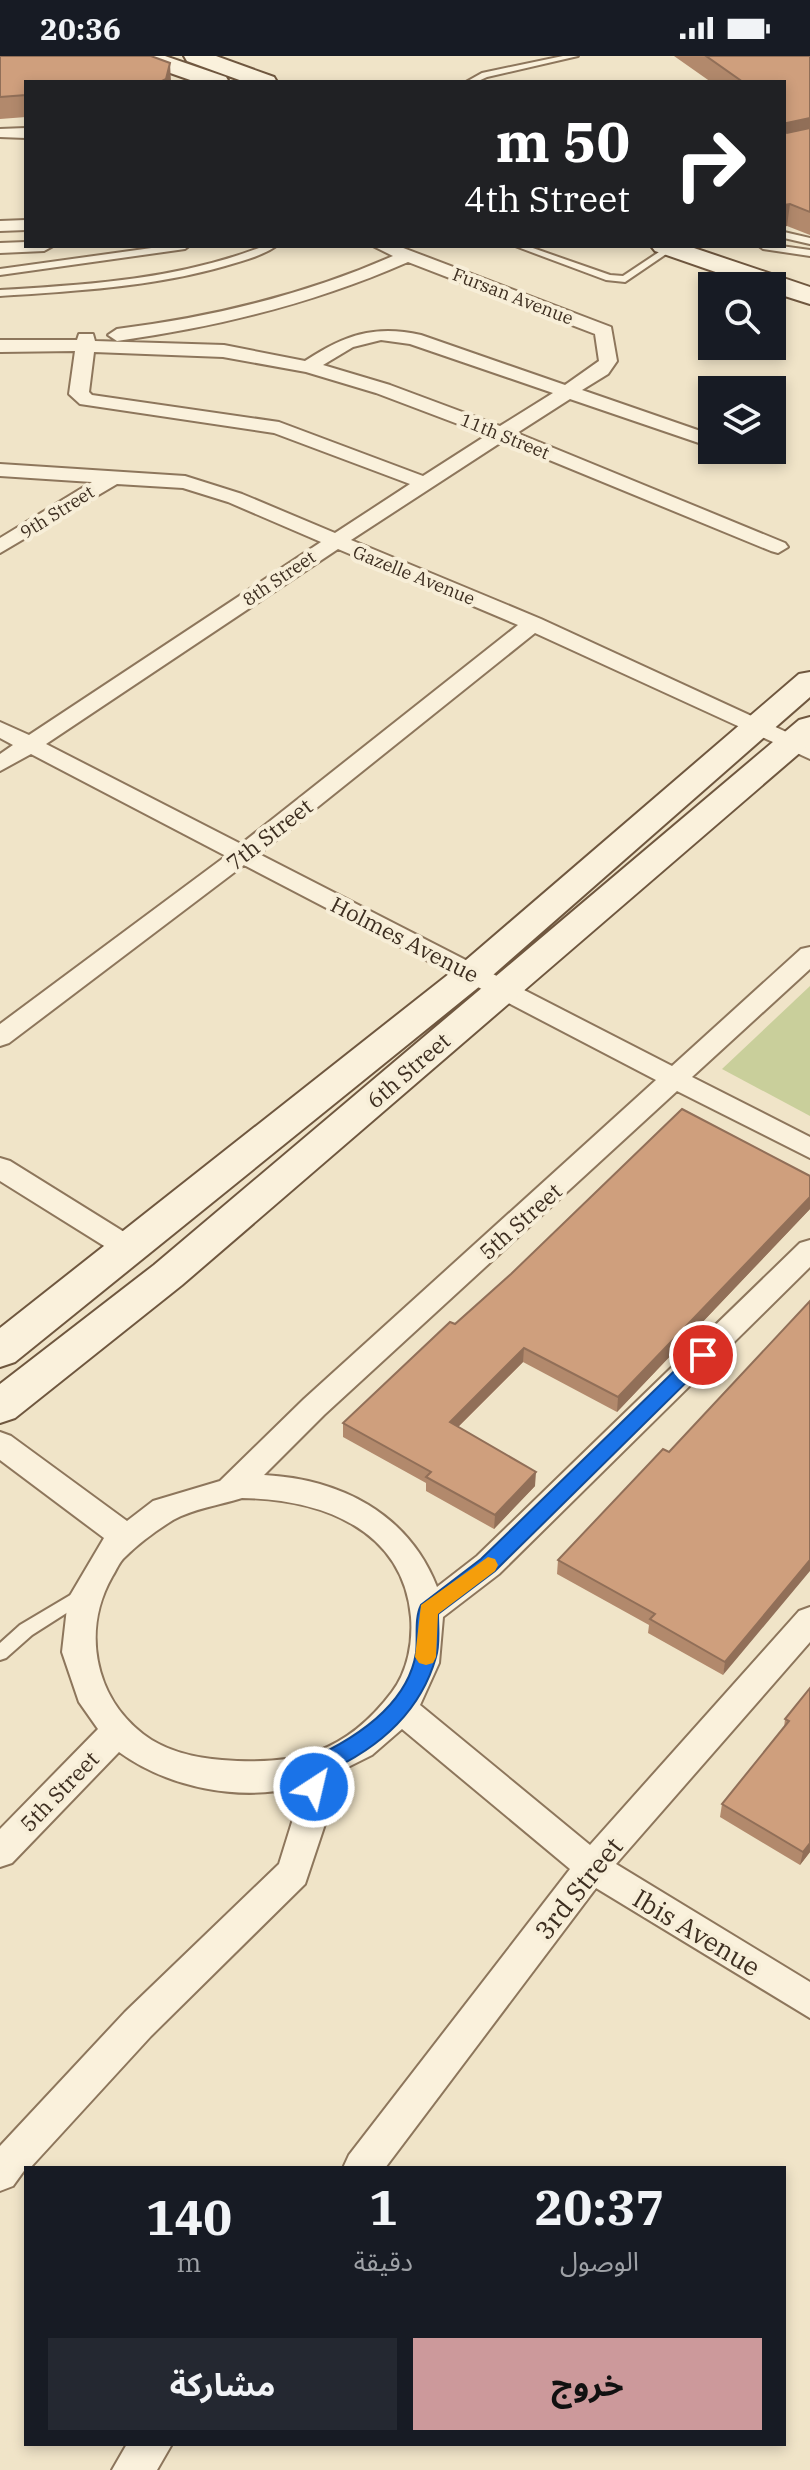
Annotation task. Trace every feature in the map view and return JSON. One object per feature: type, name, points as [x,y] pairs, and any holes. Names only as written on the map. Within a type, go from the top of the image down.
[{"type":"main road","points":[[200,57],[261,80]]},
{"type":"main road","points":[[154,59],[212,80]]},
{"type":"main road","points":[[673,248],[810,296]]},
{"type":"main road","points":[[712,248],[810,281]]},
{"type":"main road","name":"6th Street","points":[[0,1351],[127,1247],[487,982],[792,738],[810,681]]},
{"type":"main road","name":"6th Street","points":[[0,1407],[168,1275],[487,982]]},
{"type":"street","points":[[154,59],[188,63],[200,57]]},
{"type":"street","points":[[0,226],[24,225]]},
{"type":"street","points":[[0,248],[24,247]]},
{"type":"street","name":"Fursan Avenue","points":[[387,248],[604,331],[608,361],[601,370]]},
{"type":"street","name":"11th Street","points":[[85,342],[212,322],[355,281],[408,256]]},
{"type":"street","points":[[212,322],[210,339],[224,351]]},
{"type":"street","points":[[308,367],[349,341],[381,332],[414,339],[698,436]]},
{"type":"street","points":[[85,342],[79,394],[87,400],[279,428],[424,483]]},
{"type":"street","name":"11th Street","points":[[0,346],[85,342],[224,351],[253,359],[308,367],[383,389],[500,433],[778,547]]},
{"type":"street","name":"8th Street","points":[[0,764],[500,433],[601,370]]},
{"type":"street","name":"Gazelle Avenue","points":[[0,470],[185,482],[235,498],[792,738]]},
{"type":"street","name":"9th Street","points":[[0,547],[114,477]]},
{"type":"street","name":"7th Street","points":[[0,1037],[243,855],[533,624]]},
{"type":"street","name":"Holmes Avenue","points":[[0,729],[810,1149]]},
{"type":"street","name":"5th Street","points":[[231,1488],[314,1407],[810,955]]},
{"type":"street","points":[[0,1168],[127,1247]]},
{"type":"street","points":[[428,1611],[488,1565],[810,1250]]},
{"type":"street","points":[[0,1444],[124,1536]]},
{"type":"street","points":[[231,1488],[294,1489],[331,1499],[365,1516],[401,1548],[423,1589],[428,1611],[426,1656],[418,1679],[400,1708],[370,1738],[347,1753],[313,1767],[265,1778],[236,1779],[202,1774],[155,1757],[118,1731],[97,1707],[86,1686],[76,1640],[80,1610],[94,1573],[124,1536],[166,1507],[188,1498],[231,1488]]},
{"type":"street","name":"3rd Street","points":[[364,2166],[592,1867],[810,1620]]},
{"type":"street","name":"Ibis Avenue","points":[[400,1708],[592,1867],[810,2001]]},
{"type":"street","name":"5th Street","points":[[0,1852],[118,1731]]},
{"type":"street","points":[[0,2173],[138,2024],[293,1873],[314,1806],[313,1767]]},
{"type":"street","points":[[132,2470],[150,2446]]},
{"type":"lane","points":[[474,80],[574,56]]},
{"type":"lane","points":[[786,235],[810,241]]},
{"type":"lane","points":[[0,272],[171,248]]},
{"type":"lane","points":[[0,293],[78,287],[215,266],[264,248]]},
{"type":"lane","points":[[525,248],[609,278],[625,279],[669,248]]},
{"type":"lane","points":[[776,248],[810,253]]},
{"type":"lane","points":[[0,1653],[26,1630],[84,1593],[80,1610]]},
{"type":"green space","points":[[810,986],[810,1116],[722,1069]]},
{"type":"building","points":[[0,56],[151,56],[170,63],[164,80],[24,80],[24,95],[0,97]]},
{"type":"building","points":[[706,56],[810,56],[810,118],[786,123],[786,80],[740,80]]},
{"type":"building","points":[[810,128],[810,212],[786,205],[787,133]]},
{"type":"building","points":[[682,1109],[810,1176],[810,1197],[618,1397],[524,1348],[450,1422],[536,1472],[495,1515],[426,1477],[431,1472],[343,1423],[450,1322],[455,1324],[511,1274]]},
{"type":"building","points":[[810,1301],[810,1560],[725,1662],[650,1619],[655,1614],[558,1560],[663,1449],[669,1452]]},
{"type":"building","points":[[810,1688],[810,1843],[803,1852],[722,1804],[789,1721],[785,1719]]},
{"type":"slow traffic","points":[[426,1657],[428,1611],[488,1565]]},
{"type":"route","points":[[314,1787],[313,1767],[347,1753],[370,1738],[406,1701],[426,1656],[428,1611],[488,1565],[703,1355]]}]
